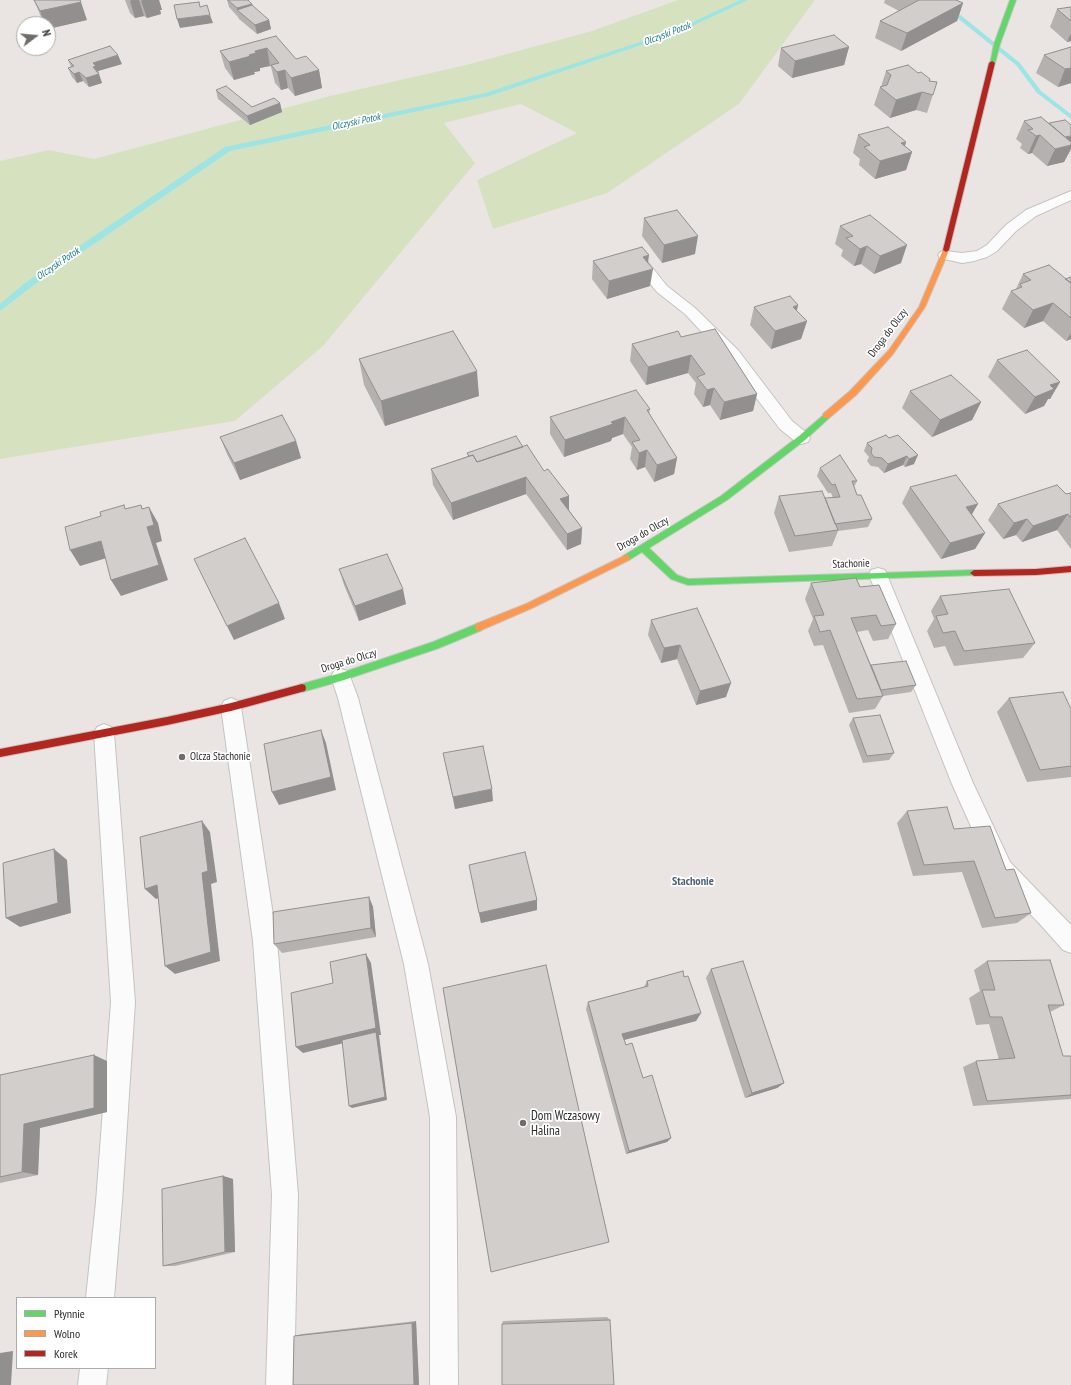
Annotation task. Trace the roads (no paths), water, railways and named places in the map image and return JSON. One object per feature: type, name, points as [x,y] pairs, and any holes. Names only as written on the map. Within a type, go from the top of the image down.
[{"type":"street","name":"Droga do Olczy","points":[[0,753],[231,707],[340,677],[436,645],[560,592],[643,548],[724,498],[802,438],[853,393],[891,352],[922,307],[945,255],[997,44],[1013,0]]},
{"type":"street","name":"Stachonie","points":[[643,548],[674,577],[688,582],[878,575],[1036,572],[1071,569]]},
{"type":"lane","points":[[945,255],[962,258],[974,257],[982,254],[992,248],[1011,228],[1031,213],[1071,195]]},
{"type":"lane","points":[[614,261],[629,257],[638,259],[662,289],[690,311],[732,354],[786,425],[802,438]]},
{"type":"lane","points":[[878,575],[963,784],[1002,870],[1046,914],[1071,942]]},
{"type":"lane","points":[[340,677],[348,698],[416,964],[443,1117],[444,1385]]},
{"type":"lane","points":[[231,707],[265,941],[285,1195],[280,1385]]},
{"type":"lane","points":[[100,1297],[109,1202],[123,1002],[104,733]]},
{"type":"lane","points":[[92,1385],[94,1369]]},
{"type":"waterway","name":"Olczyski Potok","points":[[0,308],[28,285],[228,149],[487,95],[675,32],[745,0]]},
{"type":"waterway","points":[[938,0],[1018,64],[1039,92],[1071,117]]},
{"type":"place","name":"Olcza Stachonie","points":[[182,757]]},
{"type":"place","name":"Dom Wczasowy Halina","points":[[523,1123]]},
{"type":"district","name":"Stachonie","points":[[693,882]]}]
